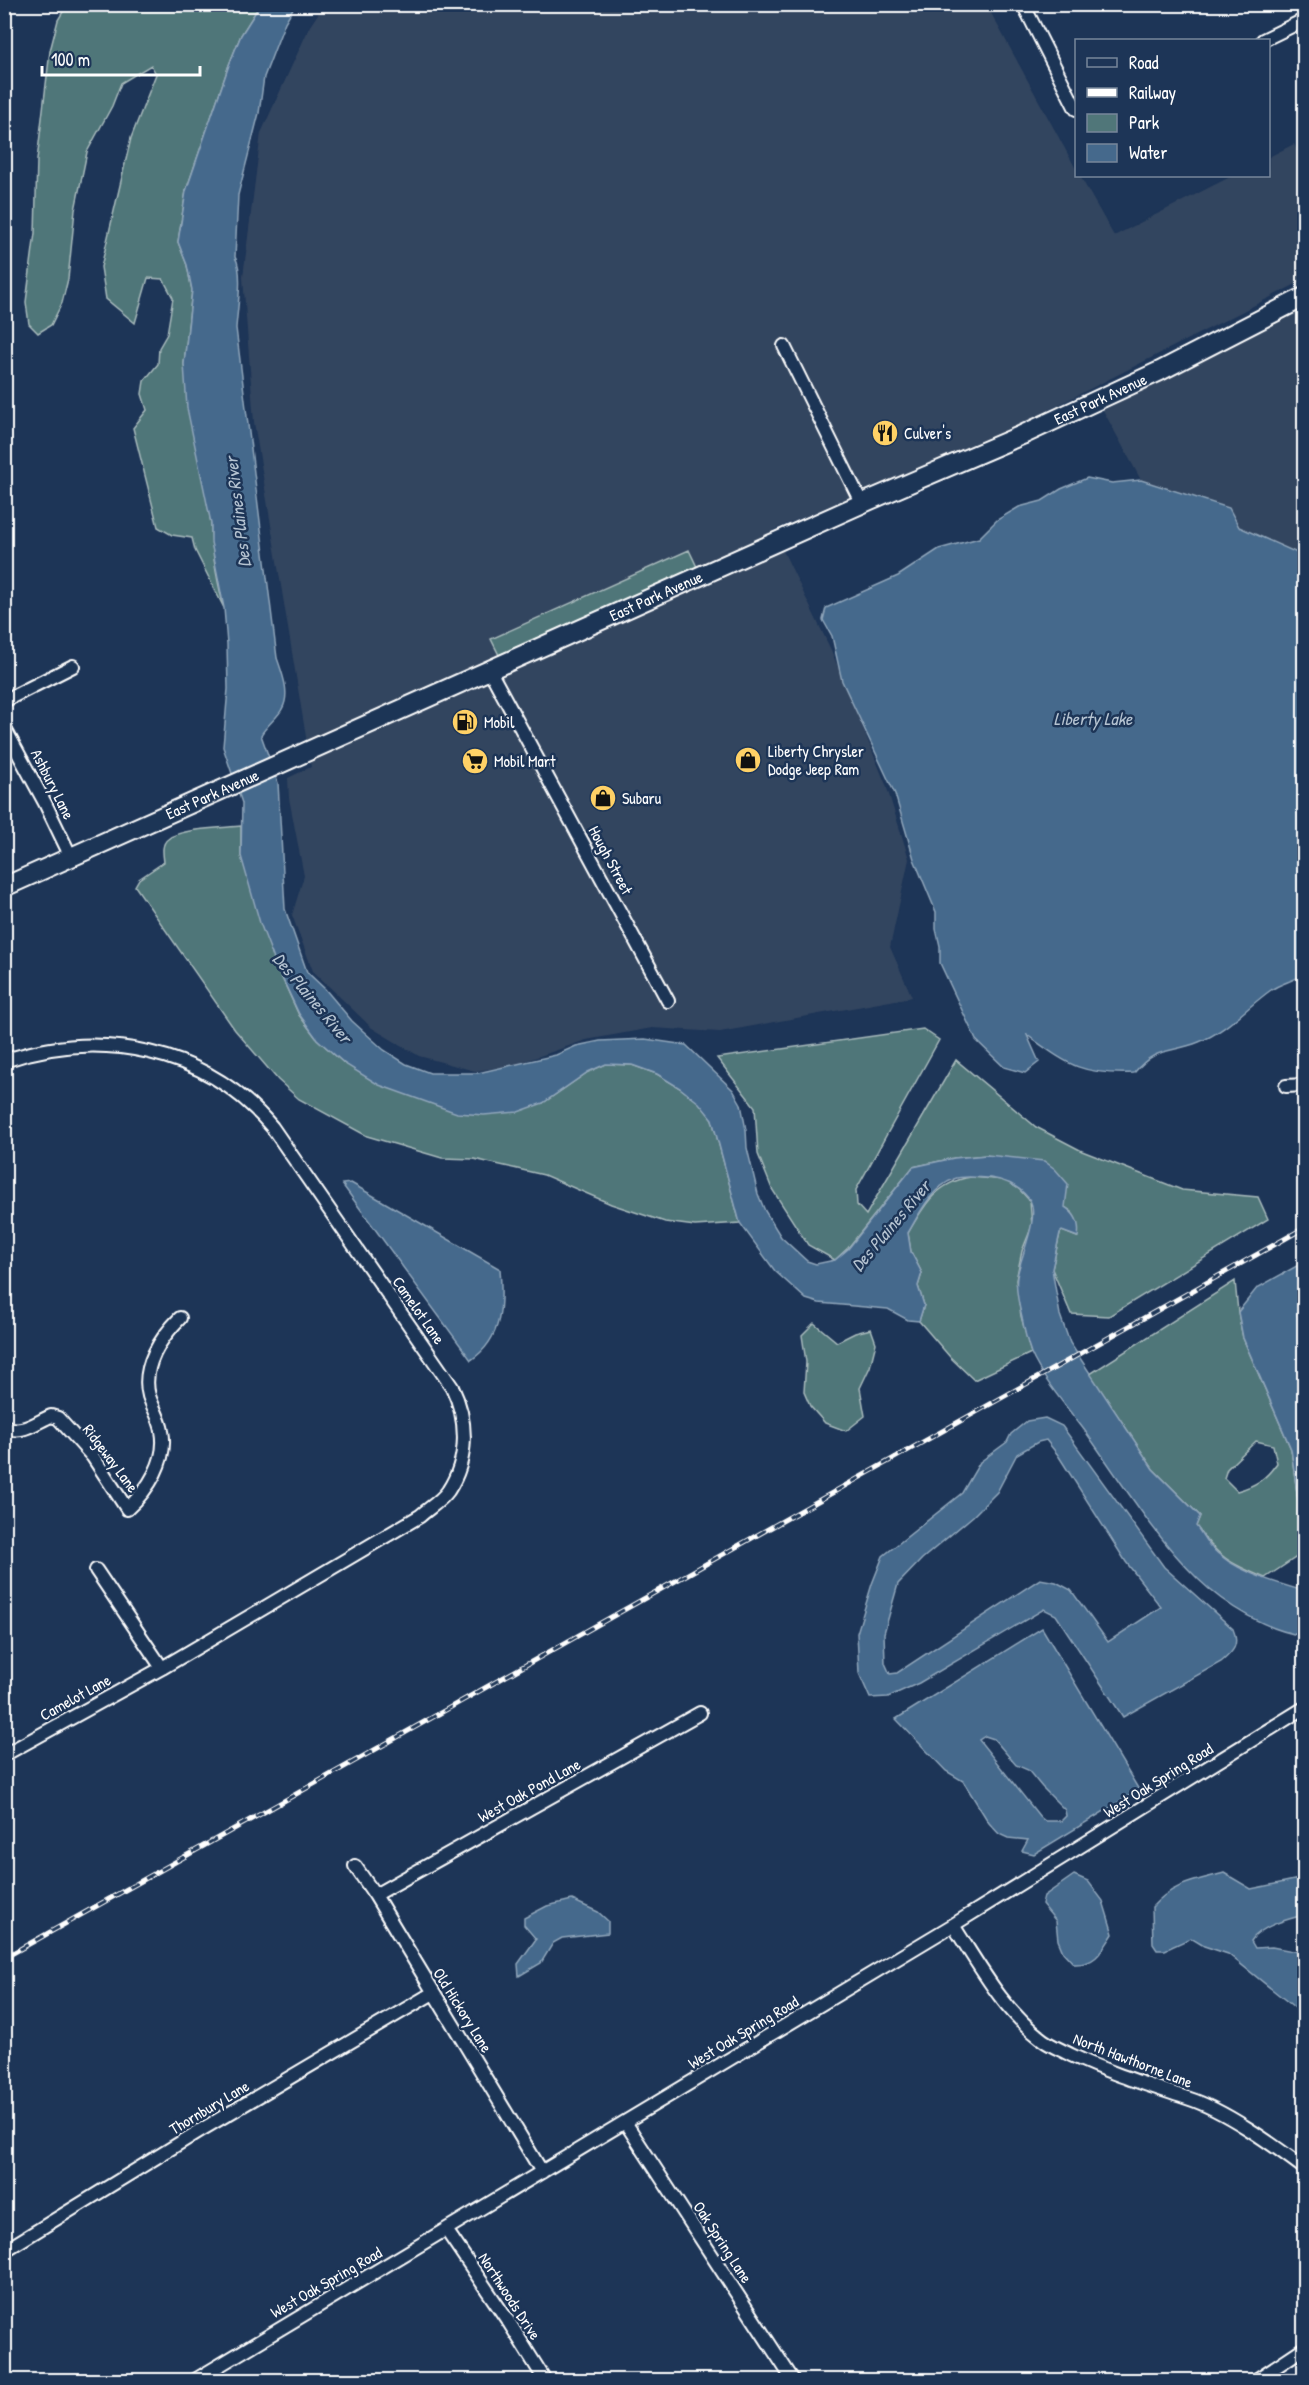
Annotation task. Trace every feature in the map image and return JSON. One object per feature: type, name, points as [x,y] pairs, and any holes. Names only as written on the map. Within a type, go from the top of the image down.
[{"type":"main road","name":"East Park Avenue","points":[[4,887],[862,504],[1022,435],[1160,370],[1305,297]]},
{"type":"street","points":[[1023,4],[1075,105]]},
{"type":"street","points":[[1265,39],[1305,20]]},
{"type":"street","points":[[784,346],[862,504]]},
{"type":"street","points":[[4,700],[73,666]]},
{"type":"street","name":"Hough Street","points":[[490,671],[668,1000]]},
{"type":"street","name":"Ashbury Lane","points":[[4,727],[71,857]]},
{"type":"street","name":"Camelot Lane","points":[[4,1060],[69,1045],[122,1046],[154,1052],[188,1065],[214,1077],[239,1095],[272,1127],[452,1387],[460,1402],[464,1434],[460,1462],[447,1491],[436,1503],[410,1522],[162,1668],[4,1755]]},
{"type":"street","points":[[1286,1086],[1305,1086]]},
{"type":"street","name":"Ridgeway Lane","points":[[4,1425],[10,1429],[20,1430],[51,1416],[58,1418],[93,1457],[127,1509],[138,1499],[160,1462],[164,1444],[158,1414],[149,1396],[150,1365],[166,1332],[180,1318]]},
{"type":"street","points":[[96,1570],[162,1668]]},
{"type":"street","name":"West Oak Spring Road","points":[[195,2380],[447,2231],[953,1925],[1305,1707]]},
{"type":"street","name":"West Oak Pond Lane","points":[[375,1895],[700,1713]]},
{"type":"street","name":"Old Hickory Lane","points":[[355,1866],[375,1895],[542,2172]]},
{"type":"street","name":"North Hawthorne Lane","points":[[953,1925],[1000,1999],[1024,2025],[1045,2042],[1092,2065],[1167,2093],[1188,2098],[1237,2123],[1305,2168]]},
{"type":"street","name":"Thornbury Lane","points":[[4,2251],[201,2130],[433,1993]]},
{"type":"street","name":"Oak Spring Lane","points":[[625,2122],[793,2380]]},
{"type":"street","name":"Northwoods Drive","points":[[447,2231],[545,2380]]},
{"type":"street","points":[[1256,2380],[1305,2348]]},
{"type":"shaded area","points":[[986,4],[1075,167],[1075,177],[1081,177],[1114,236],[1230,177],[1270,177],[1270,156],[1294,144],[1304,165],[1304,280],[1011,429],[773,530],[831,650],[886,785],[909,859],[890,947],[912,997],[720,1032],[652,1028],[586,1040],[511,1066],[475,1071],[419,1056],[372,1028],[313,971],[292,915],[304,876],[289,798],[288,778],[311,767],[254,422],[243,277],[261,133],[310,26],[324,5]]},
{"type":"shaded area","points":[[1304,307],[1304,556],[1239,527],[1229,508],[1141,480],[1103,410]]},
{"type":"green space","points":[[67,5],[260,5],[241,35],[229,65],[186,191],[178,242],[187,265],[192,290],[184,364],[211,523],[215,566],[224,608],[195,550],[192,538],[172,535],[158,527],[133,428],[147,410],[142,394],[144,381],[158,364],[159,348],[167,334],[173,298],[163,279],[148,278],[135,323],[106,299],[101,267],[131,138],[156,74],[151,65],[121,83],[112,106],[87,152],[75,210],[68,279],[62,303],[51,325],[38,333],[29,324],[26,302],[35,233],[37,160],[50,51],[58,20]]},
{"type":"green space","points":[[689,550],[697,567],[499,655],[491,639]]},
{"type":"green space","points":[[241,826],[241,856],[277,967],[299,1015],[317,1039],[345,1064],[543,1103],[588,1072],[606,1064],[632,1065],[657,1074],[700,1103],[712,1119],[740,1223],[695,1226],[665,1222],[611,1204],[544,1175],[474,1159],[442,1158],[367,1136],[299,1099],[278,1080],[235,1030],[135,886],[139,879],[164,862],[164,844],[174,835]]},
{"type":"green space","points":[[923,1029],[939,1040],[856,1190],[857,1205],[866,1215],[956,1060],[1036,1127],[1082,1151],[1182,1190],[1258,1197],[1268,1219],[1109,1316],[1071,1314],[1052,1269],[1060,1233],[1062,1231],[1077,1237],[1072,1212],[987,1155],[954,1158],[913,1167],[848,1248],[835,1260],[808,1245],[772,1189],[758,1154],[755,1107],[717,1058]]},
{"type":"green space","points":[[971,1177],[1005,1180],[1019,1189],[1030,1201],[1032,1226],[1022,1251],[1016,1280],[1021,1316],[1031,1353],[974,1380],[950,1357],[919,1321],[924,1305],[918,1286],[922,1273],[911,1252],[908,1233],[933,1196],[949,1184]]},
{"type":"green space","points":[[1235,1281],[1243,1338],[1291,1449],[1298,1500],[1304,1504],[1304,1552],[1265,1578],[1234,1564],[1218,1552],[1196,1526],[1200,1516],[1153,1469],[1090,1374]],"holes":[[[1256,1441],[1273,1445],[1277,1463],[1260,1481],[1237,1491],[1224,1478],[1227,1469]]]},
{"type":"green space","points":[[814,1323],[837,1342],[855,1333],[871,1329],[876,1343],[870,1367],[860,1388],[865,1416],[846,1431],[825,1423],[810,1406],[804,1392],[806,1362],[802,1335]]},
{"type":"water","name":"Des Plaines River","points":[[260,5],[295,5],[285,22],[264,77],[259,113],[238,195],[235,257],[240,282],[236,328],[277,658],[286,690],[282,709],[261,735],[278,783],[285,909],[307,972],[352,1021],[384,1050],[406,1064],[430,1073],[478,1073],[556,1055],[576,1046],[600,1041],[645,1039],[686,1045],[733,1090],[741,1104],[747,1148],[758,1194],[765,1211],[781,1237],[807,1261],[816,1264],[835,1260],[848,1249],[913,1167],[954,1158],[987,1155],[1044,1161],[1055,1169],[1068,1184],[1065,1207],[1074,1216],[1078,1228],[1078,1237],[1062,1231],[1060,1233],[1052,1269],[1060,1315],[1070,1343],[1153,1469],[1200,1516],[1196,1526],[1210,1546],[1219,1555],[1242,1569],[1304,1591],[1304,1636],[1275,1628],[1247,1615],[1198,1579],[1138,1508],[1041,1372],[1030,1349],[1017,1287],[1017,1277],[1033,1215],[1032,1206],[1025,1194],[1016,1187],[990,1178],[958,1178],[939,1188],[927,1202],[908,1233],[911,1252],[922,1273],[918,1286],[924,1305],[919,1321],[908,1320],[888,1309],[819,1303],[806,1299],[775,1271],[740,1223],[712,1119],[699,1103],[657,1074],[632,1065],[606,1064],[588,1072],[543,1103],[518,1112],[484,1115],[457,1113],[379,1085],[345,1064],[317,1039],[299,1014],[260,923],[241,856],[242,803],[223,747],[228,689],[224,608],[211,542],[211,523],[187,408],[184,364],[192,290],[187,265],[178,242],[186,191],[229,65],[241,35]]},
{"type":"water","name":"Liberty Lake","points":[[1087,478],[1112,483],[1141,480],[1229,508],[1239,527],[1304,556],[1304,974],[1271,990],[1228,1025],[1209,1037],[1189,1046],[1157,1054],[1142,1064],[1134,1073],[1087,1070],[1065,1061],[1027,1035],[1039,1062],[1025,1073],[1004,1067],[976,1040],[940,963],[936,912],[914,859],[895,794],[842,681],[832,636],[823,620],[826,608],[898,576],[939,549],[979,538],[997,520],[1019,507],[1042,501],[1061,489]]},
{"type":"water","points":[[351,1183],[500,1269],[499,1319],[489,1342],[471,1360],[342,1184]]},
{"type":"water","points":[[1304,1262],[1304,1299],[1301,1301],[1297,1314],[1304,1347],[1304,1504],[1298,1500],[1291,1449],[1243,1338],[1238,1312],[1257,1288]]},
{"type":"water","points":[[1045,1418],[1062,1426],[1164,1567],[1233,1629],[1236,1640],[1234,1648],[1221,1662],[1123,1717],[1056,1615],[1044,1609],[919,1683],[888,1697],[870,1698],[859,1673],[857,1633],[883,1556],[962,1493],[980,1462],[1007,1442],[1011,1434],[1027,1421]],"holes":[[[1046,1440],[1058,1455],[1126,1562],[1161,1607],[1108,1642],[1071,1590],[1056,1582],[1040,1579],[897,1673],[890,1674],[885,1663],[884,1633],[898,1584],[922,1559],[973,1516],[997,1492],[1017,1454]]]},
{"type":"water","points":[[1042,1628],[1139,1790],[1034,1854],[1022,1851],[1028,1840],[1008,1838],[999,1834],[989,1823],[963,1781],[946,1771],[896,1719]],"holes":[[[985,1736],[994,1739],[1016,1765],[1028,1770],[1065,1810],[1066,1816],[1061,1821],[1045,1821],[1040,1817],[979,1740]]]},
{"type":"water","points":[[1224,1873],[1251,1889],[1304,1878],[1304,1915],[1268,1927],[1251,1941],[1255,1948],[1272,1947],[1304,1953],[1304,2015],[1228,1954],[1204,1946],[1191,1938],[1165,1950],[1157,1950],[1153,1944],[1152,1907],[1160,1899],[1185,1884]]},
{"type":"water","points":[[1074,1875],[1088,1881],[1103,1901],[1113,1934],[1098,1956],[1082,1964],[1074,1964],[1063,1952],[1058,1940],[1056,1921],[1042,1904],[1044,1896]]},
{"type":"water","points":[[572,1900],[598,1912],[608,1921],[608,1933],[562,1938],[553,1943],[541,1963],[519,1976],[518,1964],[536,1939],[524,1925],[524,1918],[547,1906]]},
{"type":"railway","points":[[4,1958],[1304,1228]]},
{"type":"place","name":"Culver's","points":[[885,433]]},
{"type":"place","name":"Mobil","points":[[465,722]]},
{"type":"place","name":"Liberty Chrysler Dodge Jeep Ram","points":[[748,760]]},
{"type":"place","name":"Mobil Mart","points":[[475,761]]},
{"type":"place","name":"Subaru","points":[[603,798]]}]
